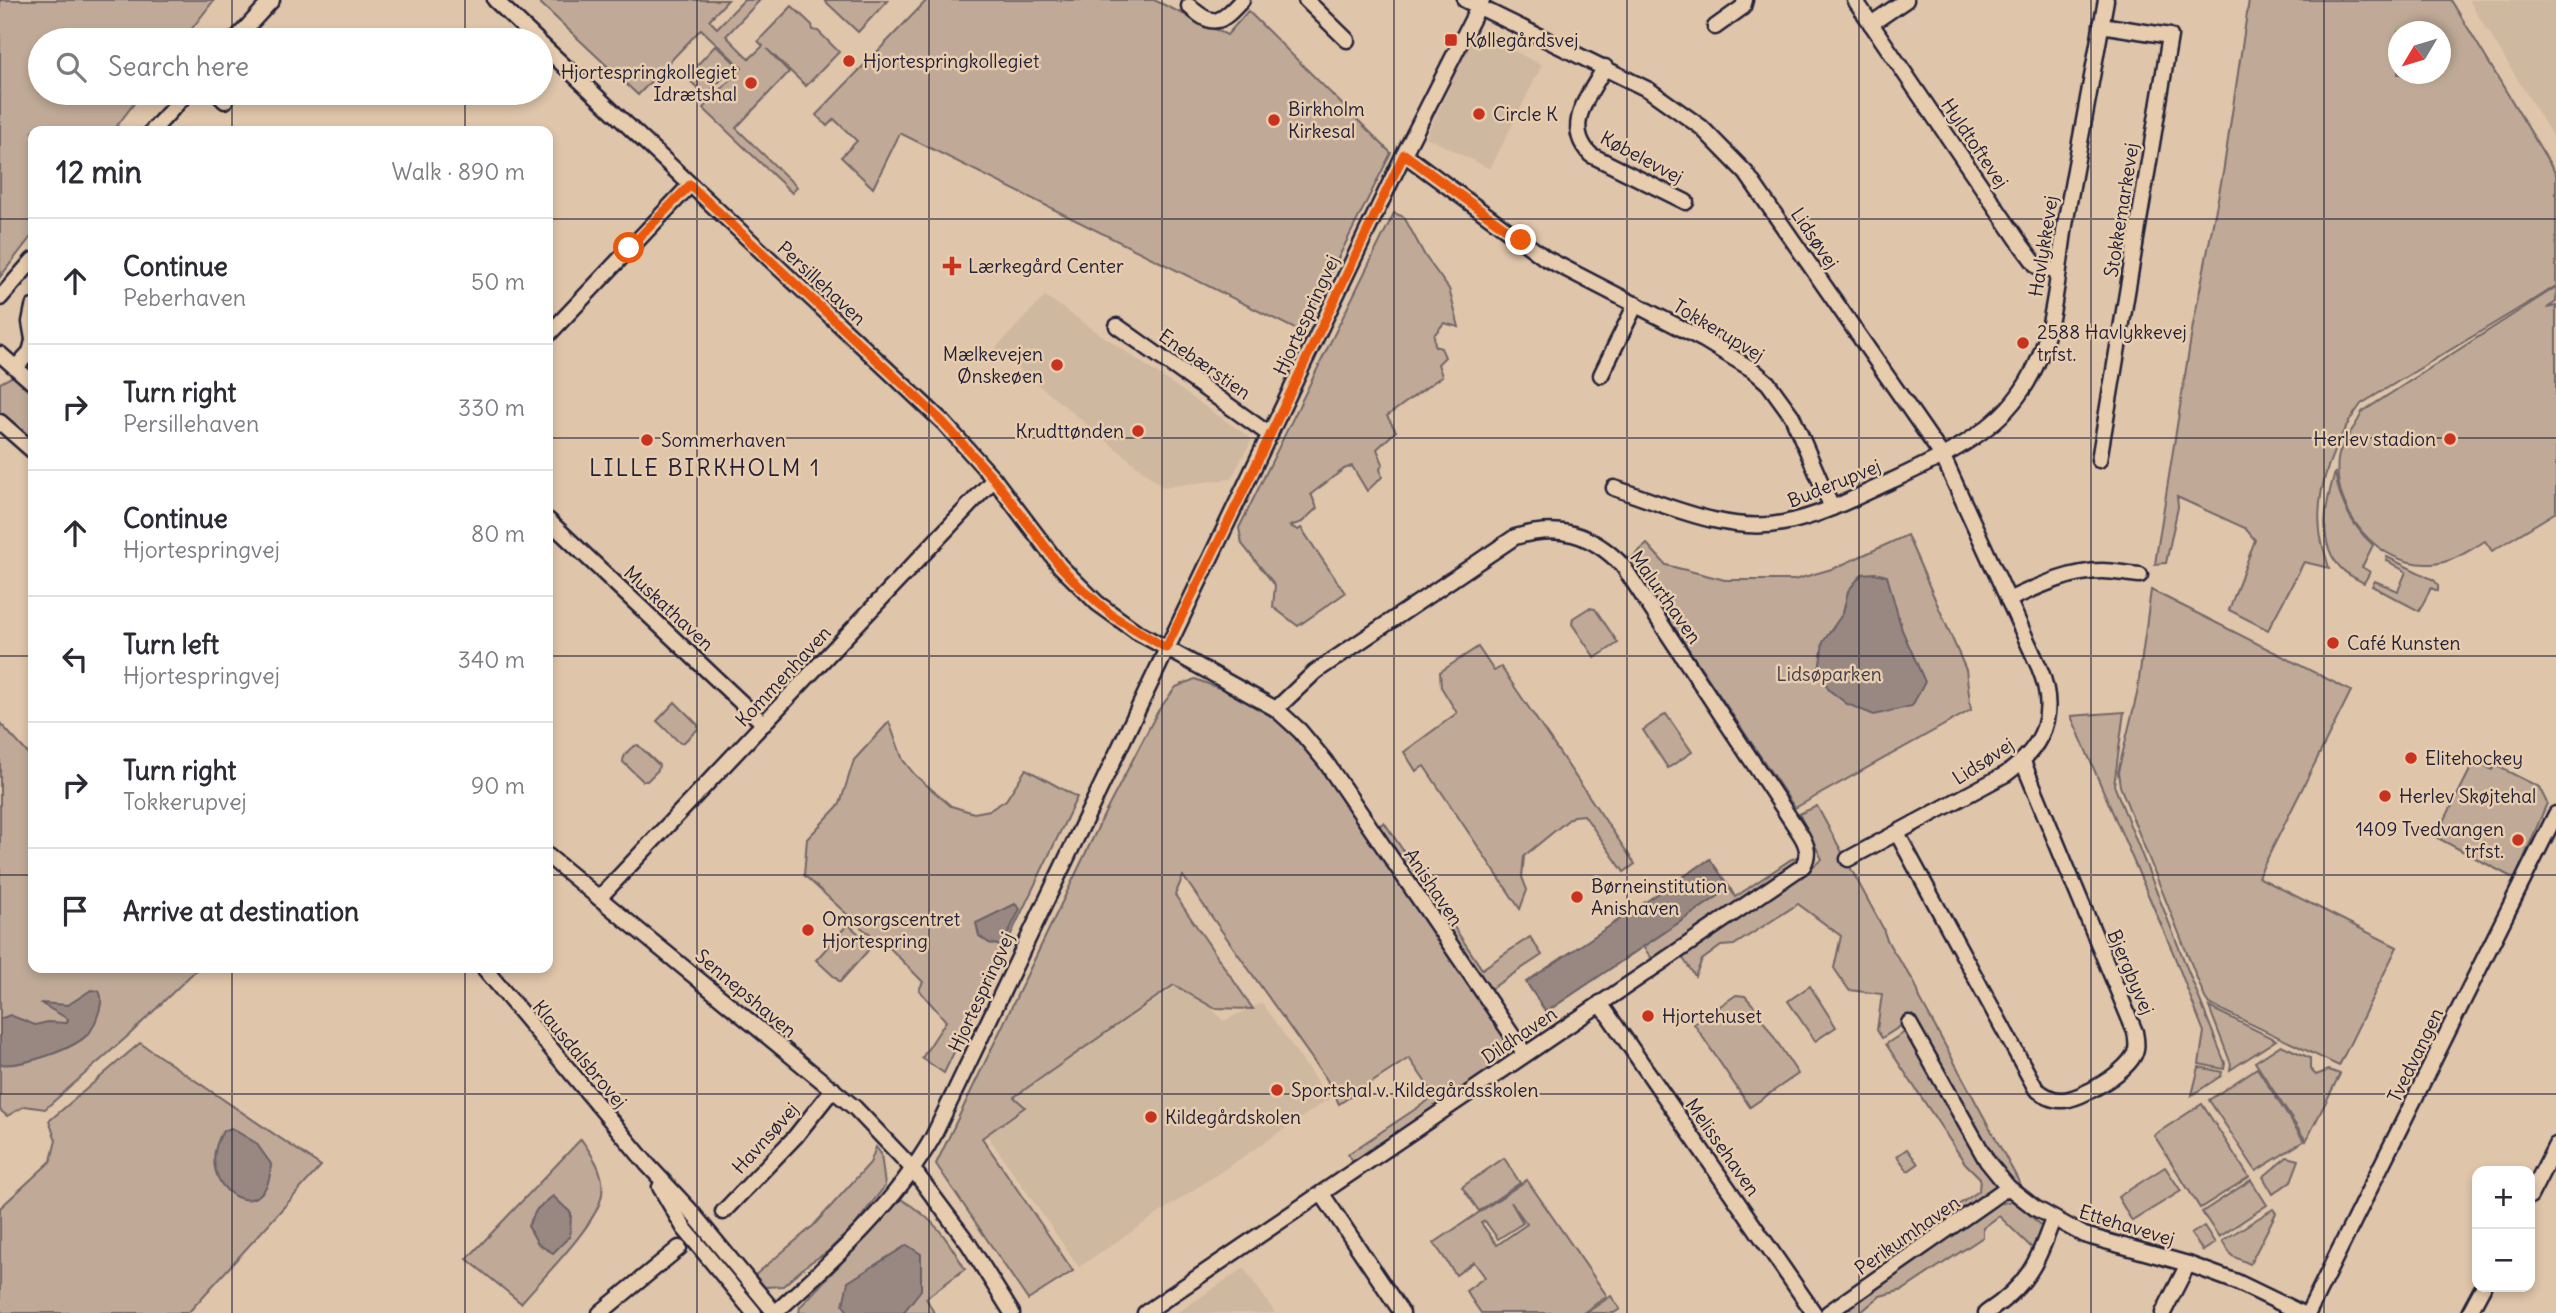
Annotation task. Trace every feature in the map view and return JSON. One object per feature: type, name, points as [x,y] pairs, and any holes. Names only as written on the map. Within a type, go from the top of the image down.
[{"type":"street","points":[[246,28],[272,0]]},
{"type":"street","name":"Persillehaven","points":[[495,0],[524,28]]},
{"type":"street","points":[[1189,6],[1205,20],[1214,21],[1227,17],[1242,0]]},
{"type":"street","points":[[1306,0],[1347,40]]},
{"type":"street","points":[[1465,0],[1481,4]]},
{"type":"street","points":[[1715,27],[1743,7],[1745,0]]},
{"type":"street","name":"Hyldtoftevej","points":[[1855,0],[2022,246],[2037,266],[2057,271]]},
{"type":"street","points":[[1871,24],[1906,0]]},
{"type":"street","name":"Havlykkevej","points":[[1943,457],[2000,415],[2024,388],[2036,369],[2048,338],[2057,271],[2106,0]]},
{"type":"street","name":"Lidsøvej","points":[[1481,4],[1649,90],[1676,107],[1701,127],[1746,173],[1943,457],[2039,667],[2047,692],[2047,718],[2042,734],[2022,762],[2006,774],[1847,859]]},
{"type":"street","name":"Hjortespringvej","points":[[775,1313],[851,1244],[896,1193],[933,1137],[1404,154],[1481,4]]},
{"type":"street","name":"Stokkemarkevej","points":[[2099,460],[2170,36],[2101,25]]},
{"type":"street","name":"Persillehaven","points":[[553,55],[943,422],[994,479],[1060,566],[1097,603],[1113,616],[1166,648]]},
{"type":"street","name":"Købelevvej","points":[[1605,67],[1579,116],[1577,127],[1583,147],[1591,155],[1686,202]]},
{"type":"street","points":[[157,126],[176,105]]},
{"type":"street","name":"Tokkerupvej","points":[[1404,154],[1545,258],[1737,358],[1768,383],[1792,416],[1832,508]]},
{"type":"street","points":[[553,330],[690,185]]},
{"type":"street","points":[[0,298],[28,266]]},
{"type":"street","points":[[1601,375],[1636,304]]},
{"type":"street","name":"Enebærstien","points":[[1117,326],[1270,435]]},
{"type":"street","points":[[0,354],[28,378]]},
{"type":"street","points":[[16,367],[28,354]]},
{"type":"street","points":[[0,422],[28,447]]},
{"type":"street","name":"Buderupvej","points":[[1614,488],[1736,524],[1781,524],[1832,508],[1943,457]]},
{"type":"street","name":"Kommenhaven","points":[[600,898],[994,479]]},
{"type":"street","name":"Muskathaven","points":[[553,525],[764,724]]},
{"type":"street","name":"Malurthaven","points":[[1276,709],[1297,687],[1338,656],[1515,537],[1548,531],[1582,536],[1602,547],[1623,566],[1799,832],[1807,848],[1808,858]]},
{"type":"street","points":[[2008,600],[2053,580],[2080,574],[2101,571],[2140,575]]},
{"type":"street","points":[[1166,648],[1276,709]]},
{"type":"street","name":"Anishaven","points":[[1276,709],[1309,742],[1340,783],[1525,1054]]},
{"type":"street","name":"Bjergbyvej","points":[[1898,833],[2036,1089],[2047,1097],[2060,1100],[2075,1098],[2131,1061],[2136,1049],[2135,1032],[2022,762]]},
{"type":"street","name":"Tvedvangen","points":[[2308,1313],[2556,814]]},
{"type":"street","name":"Dildhaven","points":[[1146,1313],[1802,866],[1808,858]]},
{"type":"street","name":"Sennepshaven","points":[[553,860],[833,1089],[912,1168],[968,1243],[1012,1313]]},
{"type":"street","name":"Klausdalsbrovej","points":[[488,973],[775,1313]]},
{"type":"street","name":"Melissehaven","points":[[1600,1003],[1814,1313]]},
{"type":"street","name":"Ettehavevej","points":[[1909,1023],[1987,1161],[2008,1188],[2053,1219],[2084,1235],[2188,1264],[2237,1282],[2301,1313]]},
{"type":"street","name":"Havnsøvej","points":[[723,1212],[795,1137],[833,1089]]},
{"type":"street","points":[[2535,1186],[2556,1145]]},
{"type":"street","name":"Klausdalsbrovej","points":[[647,1164],[684,1228],[754,1313]]},
{"type":"street","name":"Perikumhaven","points":[[1828,1313],[2008,1188]]},
{"type":"street","points":[[1322,1194],[1402,1313]]},
{"type":"street","points":[[1986,1313],[2004,1301],[2031,1273],[2053,1219]]},
{"type":"street","points":[[600,1313],[679,1248]]},
{"type":"street","points":[[2163,1313],[2188,1264]]},
{"type":"street","points":[[2469,1313],[2480,1292]]},
{"type":"shaded area","points":[[2469,0],[2556,0],[2556,142]]},
{"type":"shaded area","points":[[1475,32],[1542,65],[1490,169],[1426,137]]},
{"type":"shaded area","points":[[1045,296],[1252,439],[1231,479],[1163,487],[995,349]]},
{"type":"shaded area","points":[[1862,574],[1887,576],[1902,630],[1925,682],[1912,706],[1874,715],[1847,704],[1829,690],[1819,671],[1823,642],[1843,613],[1848,591]]},
{"type":"shaded area","points":[[1710,859],[1730,888],[1546,1012],[1526,982]]},
{"type":"shaded area","points":[[1015,904],[1020,909],[1002,946],[989,943],[979,936],[976,923]]},
{"type":"shaded area","name":"Kildegårdskolen","points":[[1187,979],[1223,1021],[1262,1003],[1329,1099],[1079,1267],[987,1135],[1012,1098]]},
{"type":"shaded area","points":[[91,990],[99,991],[101,1004],[93,1027],[83,1038],[48,1056],[21,1063],[0,1064],[0,1019],[10,1015],[35,1025],[48,1022],[67,1023],[68,1019],[40,1003],[68,1005]]},
{"type":"shaded area","points":[[231,1128],[256,1143],[271,1164],[267,1185],[258,1196],[246,1199],[233,1195],[222,1185],[215,1170],[215,1152],[223,1131]]},
{"type":"shaded area","points":[[553,1196],[571,1213],[570,1236],[553,1253],[538,1244],[528,1226],[537,1209]]},
{"type":"shaded area","points":[[907,1245],[921,1254],[921,1290],[903,1313],[849,1313],[843,1305],[848,1282]]},
{"type":"shaded area","points":[[1244,1268],[1275,1313],[1177,1313]]},
{"type":"green space","points":[[0,0],[214,0],[192,28],[28,28],[28,105],[133,105],[117,126],[28,126],[28,241],[0,277]]},
{"type":"green space","points":[[537,0],[728,0],[709,20],[717,28],[744,0],[760,0],[726,36],[749,59],[763,46],[758,41],[792,6],[812,25],[813,30],[818,31],[839,52],[806,86],[767,49],[789,72],[736,128],[797,187],[792,193],[703,108],[742,68],[701,29],[638,95]]},
{"type":"green space","points":[[824,0],[888,0],[858,32]]},
{"type":"green space","points":[[927,0],[1154,0],[1227,35],[1248,11],[1391,153],[1301,332],[900,133],[873,188],[841,157],[857,141],[834,119],[827,126],[816,115]]},
{"type":"green space","points":[[2249,0],[2451,0],[2556,174],[2556,286],[2361,404],[2335,448],[2324,481],[2319,514],[2322,545],[2329,568],[2304,562],[2268,630],[2229,610],[2255,540],[2245,528],[2177,497],[2178,507],[2166,563],[2155,564],[2193,325],[2223,173]]},
{"type":"green space","points":[[716,45],[736,64],[706,96],[686,77]]},
{"type":"green space","points":[[1394,213],[1404,217],[1425,256],[1449,289],[1459,327],[1444,323],[1434,335],[1435,346],[1441,348],[1445,357],[1438,364],[1442,376],[1387,416],[1396,431],[1377,449],[1383,464],[1380,469],[1382,477],[1367,491],[1352,466],[1344,469],[1311,494],[1317,508],[1302,522],[1290,526],[1298,530],[1301,528],[1345,593],[1298,626],[1273,607],[1275,585],[1242,544],[1239,528]]},
{"type":"green space","name":"Herlev stadion","points":[[2556,287],[2556,302],[2547,308],[2556,306],[2556,512],[2492,551],[2485,541],[2460,556],[2439,563],[2412,562],[2393,556],[2377,546],[2362,532],[2351,516],[2338,479],[2340,452],[2362,412]]},
{"type":"green space","points":[[15,375],[28,387],[28,437],[0,412],[0,383]]},
{"type":"green space","points":[[2335,472],[2348,512],[2359,530],[2373,545],[2362,567],[2370,572],[2364,583],[2343,570],[2328,547],[2326,509]]},
{"type":"green space","name":"Lidsøparken","points":[[1907,535],[1966,670],[1971,710],[1795,808],[1629,560],[1647,544],[1666,565],[1725,580],[1794,580],[1835,568]]},
{"type":"green space","points":[[2387,557],[2434,580],[2438,585],[2438,591],[2431,588],[2419,611],[2372,586],[2375,581],[2398,591],[2406,572],[2386,560]]},
{"type":"green space","points":[[2151,590],[2351,691],[2258,877],[2397,947],[2339,1066],[2209,1004],[2120,786],[2118,772],[2137,694]]},
{"type":"green space","points":[[1589,608],[1595,609],[1618,643],[1595,658],[1572,624],[1573,618]]},
{"type":"green space","points":[[1478,647],[1494,671],[1501,667],[1635,864],[1624,872],[1584,815],[1573,816],[1524,856],[1522,877],[1527,890],[1520,909],[1424,766],[1416,771],[1404,752],[1457,713],[1441,687],[1440,672]]},
{"type":"green space","points":[[1195,679],[1245,698],[1284,726],[1323,765],[1368,835],[1384,822],[1482,969],[1530,937],[1542,955],[1480,996],[1512,1044],[1514,1055],[1354,1165],[1348,1154],[1435,1096],[1409,1058],[1339,1104],[1327,1080],[1183,876],[1175,895],[1253,1009],[1214,1008],[1174,985],[1014,1097],[1025,1107],[982,1138],[1073,1271],[1028,1300],[936,1164],[1104,815],[1158,711],[1176,687]]},
{"type":"green space","points":[[675,702],[698,725],[698,729],[680,743],[657,721]]},
{"type":"green space","points":[[2124,712],[2114,785],[2225,1063],[2224,1069],[2199,1064],[2204,1032],[2172,950],[2071,716]]},
{"type":"green space","points":[[1666,714],[1692,752],[1668,768],[1643,730]]},
{"type":"green space","points":[[889,722],[903,760],[915,775],[951,806],[974,813],[990,810],[1006,800],[1026,769],[1077,797],[944,1073],[922,1058],[946,1021],[919,990],[923,982],[887,945],[863,929],[804,875],[807,839],[840,804],[854,760]]},
{"type":"green space","points":[[0,723],[28,754],[28,973],[193,973],[129,1035],[45,1109],[25,1106],[7,1116],[0,1110]]},
{"type":"green space","points":[[638,745],[659,765],[658,770],[647,781],[643,781],[623,762],[628,751]]},
{"type":"green space","points":[[2475,760],[2492,770],[2495,765],[2539,787],[2547,803],[2515,879],[2436,837]]},
{"type":"green space","points":[[1817,806],[1886,938],[1913,980],[1920,999],[2024,1191],[2011,1183],[1991,1160],[1910,1020],[1882,1038],[1877,1030],[1882,994],[1849,990],[1834,968],[1841,936],[1798,904],[1734,945],[1721,946],[1702,960],[1695,976],[1682,957],[1661,970],[1643,947],[1730,888],[1735,897],[1790,860],[1802,855],[1811,868],[1822,859],[1799,814]]},
{"type":"green space","points":[[848,924],[872,946],[840,982],[816,960]]},
{"type":"green space","points":[[1810,986],[1836,1027],[1815,1041],[1788,1001]]},
{"type":"green space","points":[[1736,995],[1745,996],[1753,1005],[1798,1074],[1750,1107],[1694,1024]]},
{"type":"green space","points":[[2209,1007],[2276,1040],[2230,1070],[2231,1064]]},
{"type":"green space","points":[[1908,1030],[2001,1189],[1913,1250],[1905,1241],[1979,1191],[1980,1178],[1965,1163],[1886,1044]]},
{"type":"green space","points":[[140,1043],[321,1166],[188,1313],[2,1313],[0,1208],[51,1161],[56,1140],[49,1121]]},
{"type":"green space","points":[[2281,1045],[2310,1058],[2310,1069],[2316,1075],[2329,1070],[2340,1074],[2306,1141],[2255,1062]]},
{"type":"green space","points":[[2199,1067],[2222,1072],[2221,1076],[2192,1095]]},
{"type":"green space","points":[[2257,1068],[2304,1141],[2256,1171],[2209,1100]]},
{"type":"green space","points":[[2202,1104],[2249,1177],[2200,1208],[2154,1135]]},
{"type":"green space","points":[[581,1139],[594,1158],[602,1179],[602,1194],[598,1206],[580,1235],[521,1303],[467,1259]]},
{"type":"green space","points":[[876,1147],[881,1154],[885,1186],[854,1226],[827,1252],[808,1264],[783,1286],[765,1287],[754,1276],[813,1226],[870,1163]]},
{"type":"green space","points":[[1907,1149],[1918,1164],[1908,1171],[1897,1156]]},
{"type":"green space","points":[[2287,1157],[2299,1160],[2291,1181],[2273,1194],[2263,1177]]},
{"type":"green space","points":[[1504,1158],[1520,1183],[1479,1211],[1462,1187]]},
{"type":"green space","points":[[2165,1167],[2181,1191],[2132,1221],[2118,1197]]},
{"type":"green space","points":[[1527,1180],[1607,1296],[1583,1313],[1481,1313],[1466,1291],[1485,1277],[1474,1262],[1456,1275],[1434,1243]],"holes":[[[1511,1202],[1527,1224],[1497,1245],[1481,1223],[1485,1221],[1498,1239],[1523,1223]]]},
{"type":"green space","points":[[2251,1180],[2267,1205],[2219,1237],[2202,1212]]},
{"type":"green space","points":[[901,1199],[923,1214],[938,1229],[965,1269],[926,1298],[934,1313],[799,1313],[800,1307]]},
{"type":"green space","points":[[2015,1200],[2042,1227],[2034,1250],[1999,1216],[1983,1228],[1983,1237],[1903,1290],[1880,1296],[1860,1313],[1835,1313],[1995,1205]]},
{"type":"green space","points":[[2273,1209],[2276,1213],[2250,1264],[2232,1256],[2222,1241]]},
{"type":"green space","points":[[2204,1226],[2215,1243],[2203,1251],[2191,1234]]},
{"type":"green space","points":[[1611,1296],[1620,1309],[1614,1313],[1586,1313]]},
{"type":"place","name":"Køllegårdsvej","points":[[1451,40]]},
{"type":"place","name":"Hjortespringkollegiet","points":[[849,61]]},
{"type":"place","name":"Hjortespringkollegiet Idrætshal","points":[[751,83]]},
{"type":"place","name":"Circle K","points":[[1479,114]]},
{"type":"place","name":"Birkholm Kirkesal","points":[[1274,120]]},
{"type":"place","name":"Lærkegård Center","points":[[952,266]]},
{"type":"place","name":"2588 Havlykkevej trfst.","points":[[2023,343]]},
{"type":"place","name":"Mælkevejen Ønskeøen","points":[[1057,365]]},
{"type":"place","name":"Krudttønden","points":[[1138,431]]},
{"type":"place","name":"Herlev stadion","points":[[2450,439]]},
{"type":"place","name":"Sommerhaven","points":[[647,440]]},
{"type":"place","name":"Café Kunsten","points":[[2333,643]]},
{"type":"place","name":"Elitehockey","points":[[2411,758]]},
{"type":"place","name":"Herlev Skøjtehal","points":[[2385,796]]},
{"type":"place","name":"1409 Tvedvangen trfst.","points":[[2518,840]]},
{"type":"place","name":"Børneinstitution Anishaven","points":[[1577,897]]},
{"type":"place","name":"Omsorgscentret Hjortespring","points":[[808,930]]},
{"type":"place","name":"Hjortehuset","points":[[1648,1016]]},
{"type":"place","name":"Sportshal v. Kildegårdsskolen","points":[[1277,1090]]},
{"type":"place","name":"Kildegårdskolen","points":[[1151,1117]]},
{"type":"district","name":"LILLE BIRKHOLM 1","points":[[705,468]]},
{"type":"route","points":[[629,248],[690,185],[943,422],[994,479],[1060,566],[1079,586],[1113,616],[1166,648],[1404,154],[1521,240]]}]
